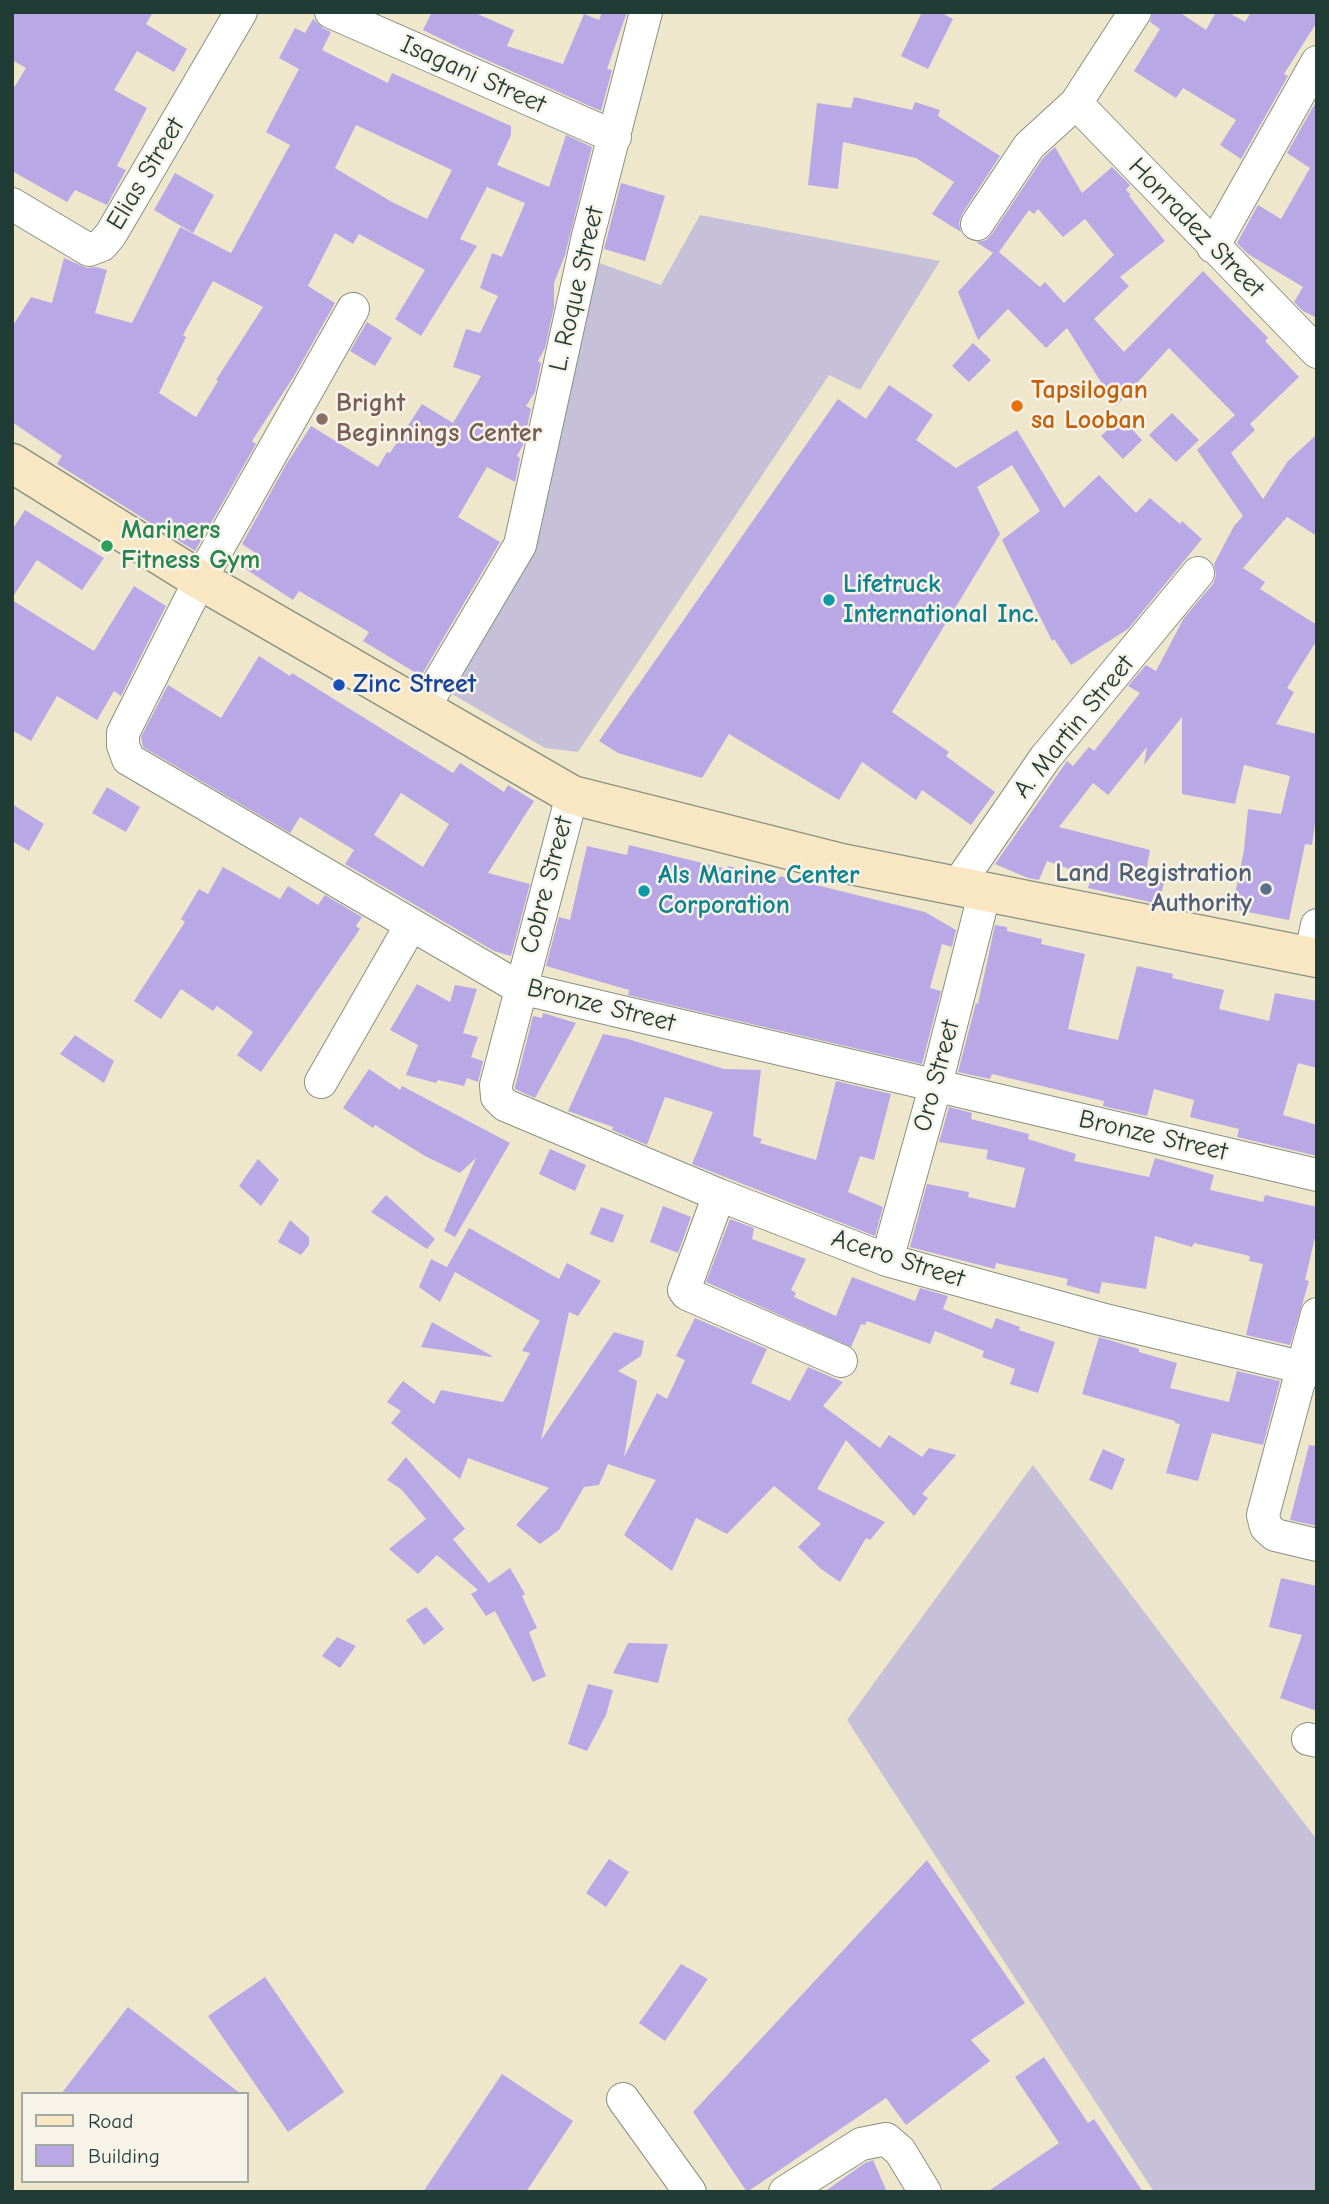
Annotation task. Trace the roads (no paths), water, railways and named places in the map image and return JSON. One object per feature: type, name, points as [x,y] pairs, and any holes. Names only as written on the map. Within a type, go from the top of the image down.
[{"type":"main road","points":[[12,463],[200,580],[572,795],[841,863],[1314,947]]},
{"type":"street","name":"Elias Street","points":[[12,205],[89,250],[102,245],[242,12]]},
{"type":"street","name":"Isagani Street","points":[[331,12],[615,137]]},
{"type":"street","name":"L. Roque Street","points":[[423,709],[520,545],[588,236],[646,12]]},
{"type":"street","points":[[976,224],[1029,146],[1076,103],[1135,12]]},
{"type":"street","points":[[1213,247],[1317,62]]},
{"type":"street","name":"Honradez Street","points":[[1076,103],[1317,352]]},
{"type":"street","points":[[200,580],[354,309]]},
{"type":"street","name":"A. Martin Street","points":[[971,888],[1045,758],[1198,573]]},
{"type":"street","name":"Bronze Street","points":[[200,580],[123,733],[123,745],[128,760],[520,988],[1317,1175]]},
{"type":"street","name":"Cobre Street","points":[[497,1097],[496,1085],[520,988],[572,795]]},
{"type":"street","name":"Oro Street","points":[[887,1260],[936,1084],[971,888]]},
{"type":"street","points":[[321,1082],[411,925]]},
{"type":"street","name":"Acero Street","points":[[497,1097],[505,1105],[719,1195],[887,1260],[1101,1319],[1309,1369]]},
{"type":"street","points":[[719,1195],[684,1290],[687,1294],[841,1361]]},
{"type":"street","points":[[1317,1314],[1309,1369],[1263,1515],[1266,1527],[1275,1535],[1317,1545]]},
{"type":"street","points":[[623,2099],[690,2192]]},
{"type":"street","points":[[785,2192],[860,2144],[886,2139],[900,2151],[925,2192]]},
{"type":"place","name":"Tapsilogan sa Looban","points":[[1017,406]]},
{"type":"place","name":"Bright Beginnings Center","points":[[322,419]]},
{"type":"place","name":"Mariners Fitness Gym","points":[[107,546]]},
{"type":"place","name":"Lifetruck International Inc.","points":[[829,600]]},
{"type":"place","name":"Zinc Street","points":[[339,685]]},
{"type":"place","name":"Land Registration Authority","points":[[1266,889]]},
{"type":"place","name":"Als Marine Center Corporation","points":[[644,891]]}]
